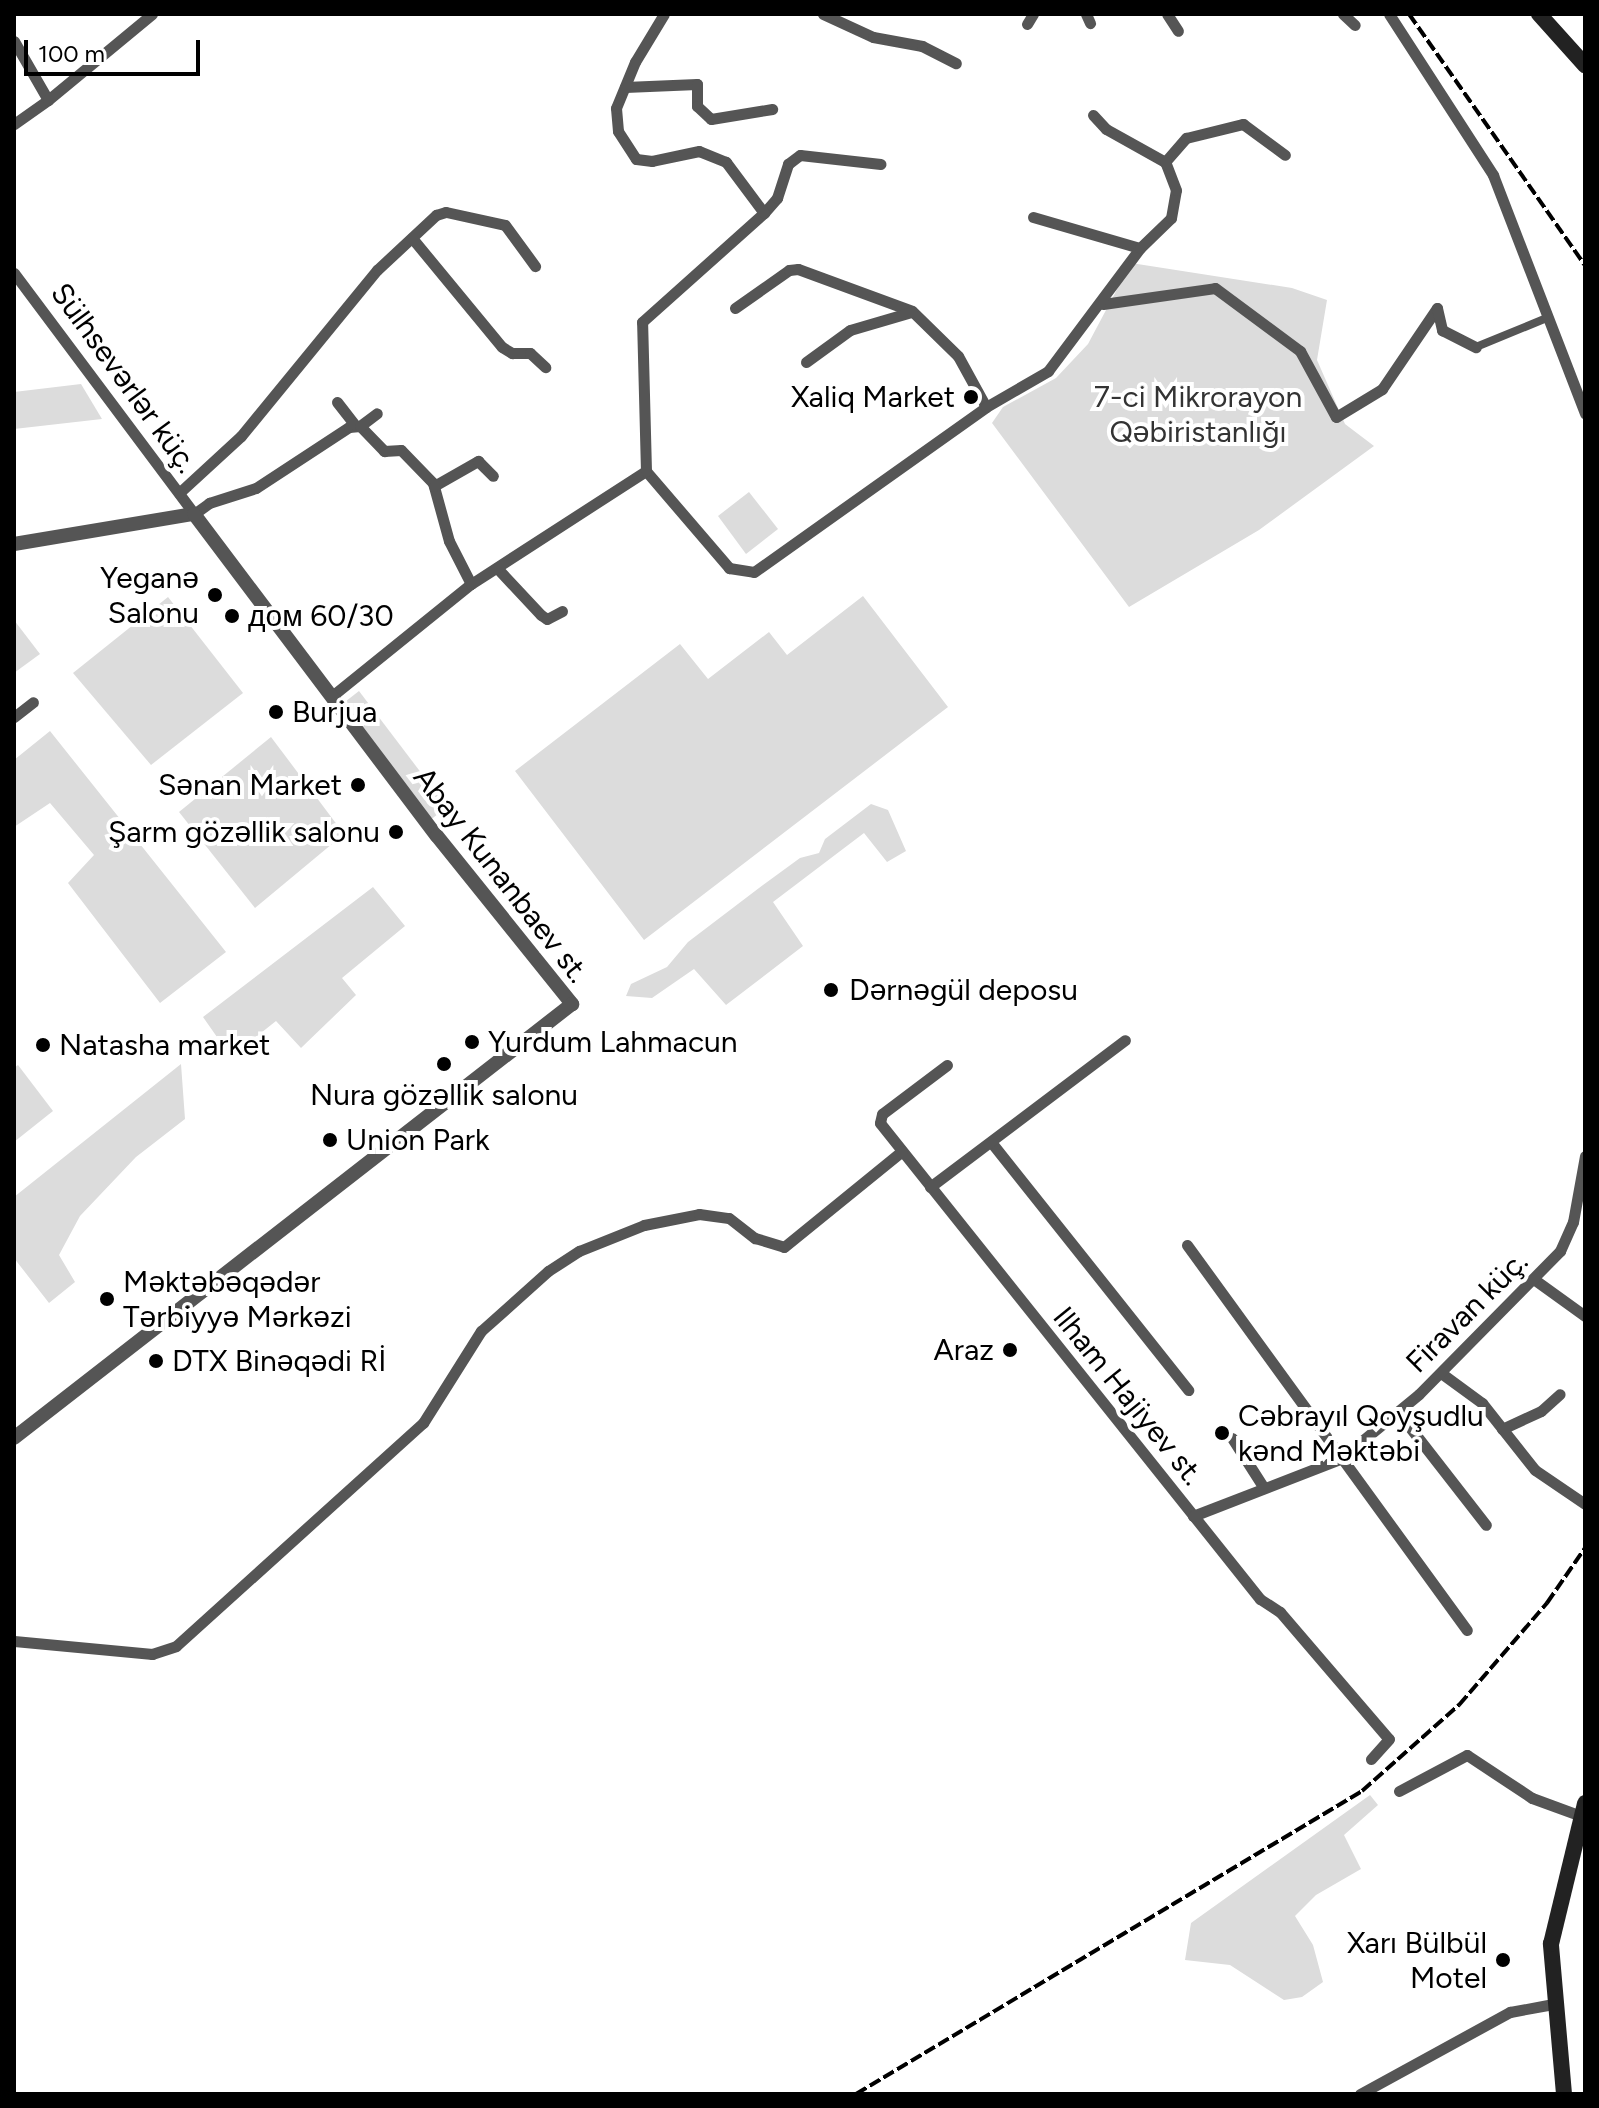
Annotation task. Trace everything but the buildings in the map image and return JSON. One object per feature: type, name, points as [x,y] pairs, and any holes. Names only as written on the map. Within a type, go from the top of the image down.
[{"type":"main road","points":[[1539,14],[1585,65]]},
{"type":"main road","points":[[1564,2094],[1553,2004],[1551,1944],[1583,1809]]},
{"type":"street","points":[[14,124],[48,100],[152,14]]},
{"type":"street","points":[[664,14],[616,108],[618,131],[636,159],[652,161],[699,151],[726,162],[764,213]]},
{"type":"street","points":[[823,14],[873,37],[922,46],[956,63]]},
{"type":"street","points":[[1167,14],[1178,31]]},
{"type":"street","points":[[1343,14],[1355,25]]},
{"type":"street","points":[[1389,14],[1464,124],[1502,199],[1585,414]]},
{"type":"street","points":[[14,41],[48,100]]},
{"type":"street","points":[[625,87],[697,84],[697,106],[711,119],[772,109]]},
{"type":"street","points":[[880,164],[800,155],[788,164],[777,198],[764,213],[642,322],[646,471],[729,568],[754,572],[986,407],[1048,371],[1103,304],[1140,248],[1171,218],[1176,190],[1165,162],[1106,129],[1093,115]]},
{"type":"street","points":[[1165,162],[1186,138],[1243,124],[1285,155]]},
{"type":"street","points":[[179,493],[241,436],[377,270],[446,212],[505,225],[535,266]]},
{"type":"street","points":[[1033,217],[1140,248]]},
{"type":"street","points":[[412,238],[502,347],[512,353],[530,353],[545,367]]},
{"type":"street","points":[[735,308],[789,270],[798,269],[912,311],[958,356],[986,407]]},
{"type":"street","name":"Sülhsevərlər küç.","points":[[14,273],[194,514]]},
{"type":"street","points":[[1103,304],[1198,288],[1215,288],[1300,351],[1336,417],[1372,399],[1393,377],[1437,308],[1442,330],[1476,347],[1549,317]]},
{"type":"street","points":[[806,362],[850,330],[912,311]]},
{"type":"street","points":[[337,402],[384,451],[401,450],[434,486],[449,541],[471,584]]},
{"type":"street","points":[[14,544],[194,514],[256,488],[377,413]]},
{"type":"street","points":[[434,486],[478,461],[493,476]]},
{"type":"street","points":[[332,696],[471,584],[646,471]]},
{"type":"street","name":"Abay Kunanbaev st.","points":[[14,1438],[572,1004],[194,514]]},
{"type":"street","points":[[497,568],[547,619],[562,611]]},
{"type":"street","points":[[14,717],[33,702]]},
{"type":"street","points":[[930,1187],[1125,1040]]},
{"type":"street","name":"Ilham Hajiyev st.","points":[[947,1065],[882,1114],[880,1123],[1260,1599],[1280,1612],[1389,1739],[1371,1759]]},
{"type":"street","points":[[991,1142],[1188,1390]]},
{"type":"street","points":[[14,1641],[152,1654],[176,1646],[423,1423],[481,1331],[548,1271],[579,1251],[644,1225],[699,1214],[729,1218],[755,1238],[784,1247],[902,1151]]},
{"type":"street","name":"Firavan küç.","points":[[1193,1516],[1340,1459],[1441,1373],[1560,1251],[1573,1222],[1585,1156]]},
{"type":"street","points":[[1187,1245],[1467,1630]]},
{"type":"street","points":[[1535,1280],[1585,1316]]},
{"type":"street","points":[[1441,1373],[1474,1396],[1535,1470],[1585,1504]]},
{"type":"street","points":[[1502,1429],[1541,1411],[1560,1394]]},
{"type":"street","points":[[1398,1412],[1486,1525]]},
{"type":"street","points":[[1232,1438],[1264,1488]]},
{"type":"street","points":[[1399,1791],[1467,1755],[1532,1798],[1583,1809]]},
{"type":"street","points":[[1360,2094],[1510,2012],[1553,2004]]},
{"type":"green space","name":"7-ci Mikrorayon Qəbiristanlığı","points":[[1131,263],[1292,288],[1327,300],[1317,360],[1345,424],[1374,446],[1259,530],[1129,607],[992,423],[1003,407],[1056,378],[1088,344]]},
{"type":"green space","points":[[81,384],[102,419],[14,429],[14,392]]},
{"type":"green space","points":[[749,492],[778,529],[746,554],[718,516]]},
{"type":"green space","points":[[863,596],[948,707],[644,940],[515,771],[680,644],[708,679],[769,632],[787,655]]},
{"type":"green space","points":[[168,597],[243,693],[151,765],[73,673]]},
{"type":"green space","points":[[14,620],[40,654],[14,673]]},
{"type":"green space","points":[[359,691],[447,807],[429,821],[341,705]]},
{"type":"green space","points":[[50,731],[226,952],[160,1003],[68,883],[94,855],[50,803],[14,827],[14,760]]},
{"type":"green space","points":[[271,737],[344,834],[255,908],[179,812]]},
{"type":"green space","points":[[871,804],[888,810],[906,851],[887,862],[864,833],[773,902],[803,946],[726,1005],[694,969],[652,998],[626,996],[631,984],[667,967],[688,942],[759,888],[800,858],[819,853],[825,839]]},
{"type":"green space","points":[[373,887],[405,926],[342,978],[356,995],[301,1048],[276,1021],[231,1057],[203,1017]]},
{"type":"green space","points":[[181,1064],[185,1119],[136,1157],[80,1216],[59,1255],[75,1282],[49,1303],[14,1258],[14,1197]]},
{"type":"green space","points":[[18,1065],[53,1111],[14,1142],[14,1068]]},
{"type":"green space","points":[[1370,1795],[1378,1805],[1344,1835],[1361,1869],[1316,1895],[1295,1916],[1313,1945],[1323,1982],[1302,1997],[1284,2000],[1230,1965],[1185,1960],[1191,1923]]},
{"type":"railway","points":[[1409,14],[1585,265]]},
{"type":"railway","points":[[856,2094],[1362,1791],[1459,1705],[1547,1603],[1585,1548]]},
{"type":"place","name":"Xaliq Market","points":[[971,397]]},
{"type":"place","name":"Yeganə Salonu","points":[[215,595]]},
{"type":"place","name":"дом 60/30","points":[[232,616]]},
{"type":"place","name":"Burjua","points":[[276,712]]},
{"type":"place","name":"Sənan Market","points":[[358,785]]},
{"type":"place","name":"Şarm gözəllik salonu","points":[[396,832]]},
{"type":"place","name":"Dərnəgül deposu","points":[[831,990]]},
{"type":"place","name":"Yurdum Lahmacun","points":[[472,1042]]},
{"type":"place","name":"Natasha market","points":[[43,1045]]},
{"type":"place","name":"Nura gözəllik salonu","points":[[444,1064]]},
{"type":"place","name":"Union Park","points":[[330,1140]]},
{"type":"place","name":"Məktəbəqədər Tərbiyyə Mərkəzi","points":[[107,1299]]},
{"type":"place","name":"Araz","points":[[1010,1350]]},
{"type":"place","name":"DTX Binəqədi Rİ","points":[[156,1361]]},
{"type":"place","name":"Cəbrayıl Qoyşudlu kənd Məktəbi","points":[[1222,1433]]},
{"type":"place","name":"Xarı Bülbül Motel","points":[[1503,1960]]}]
